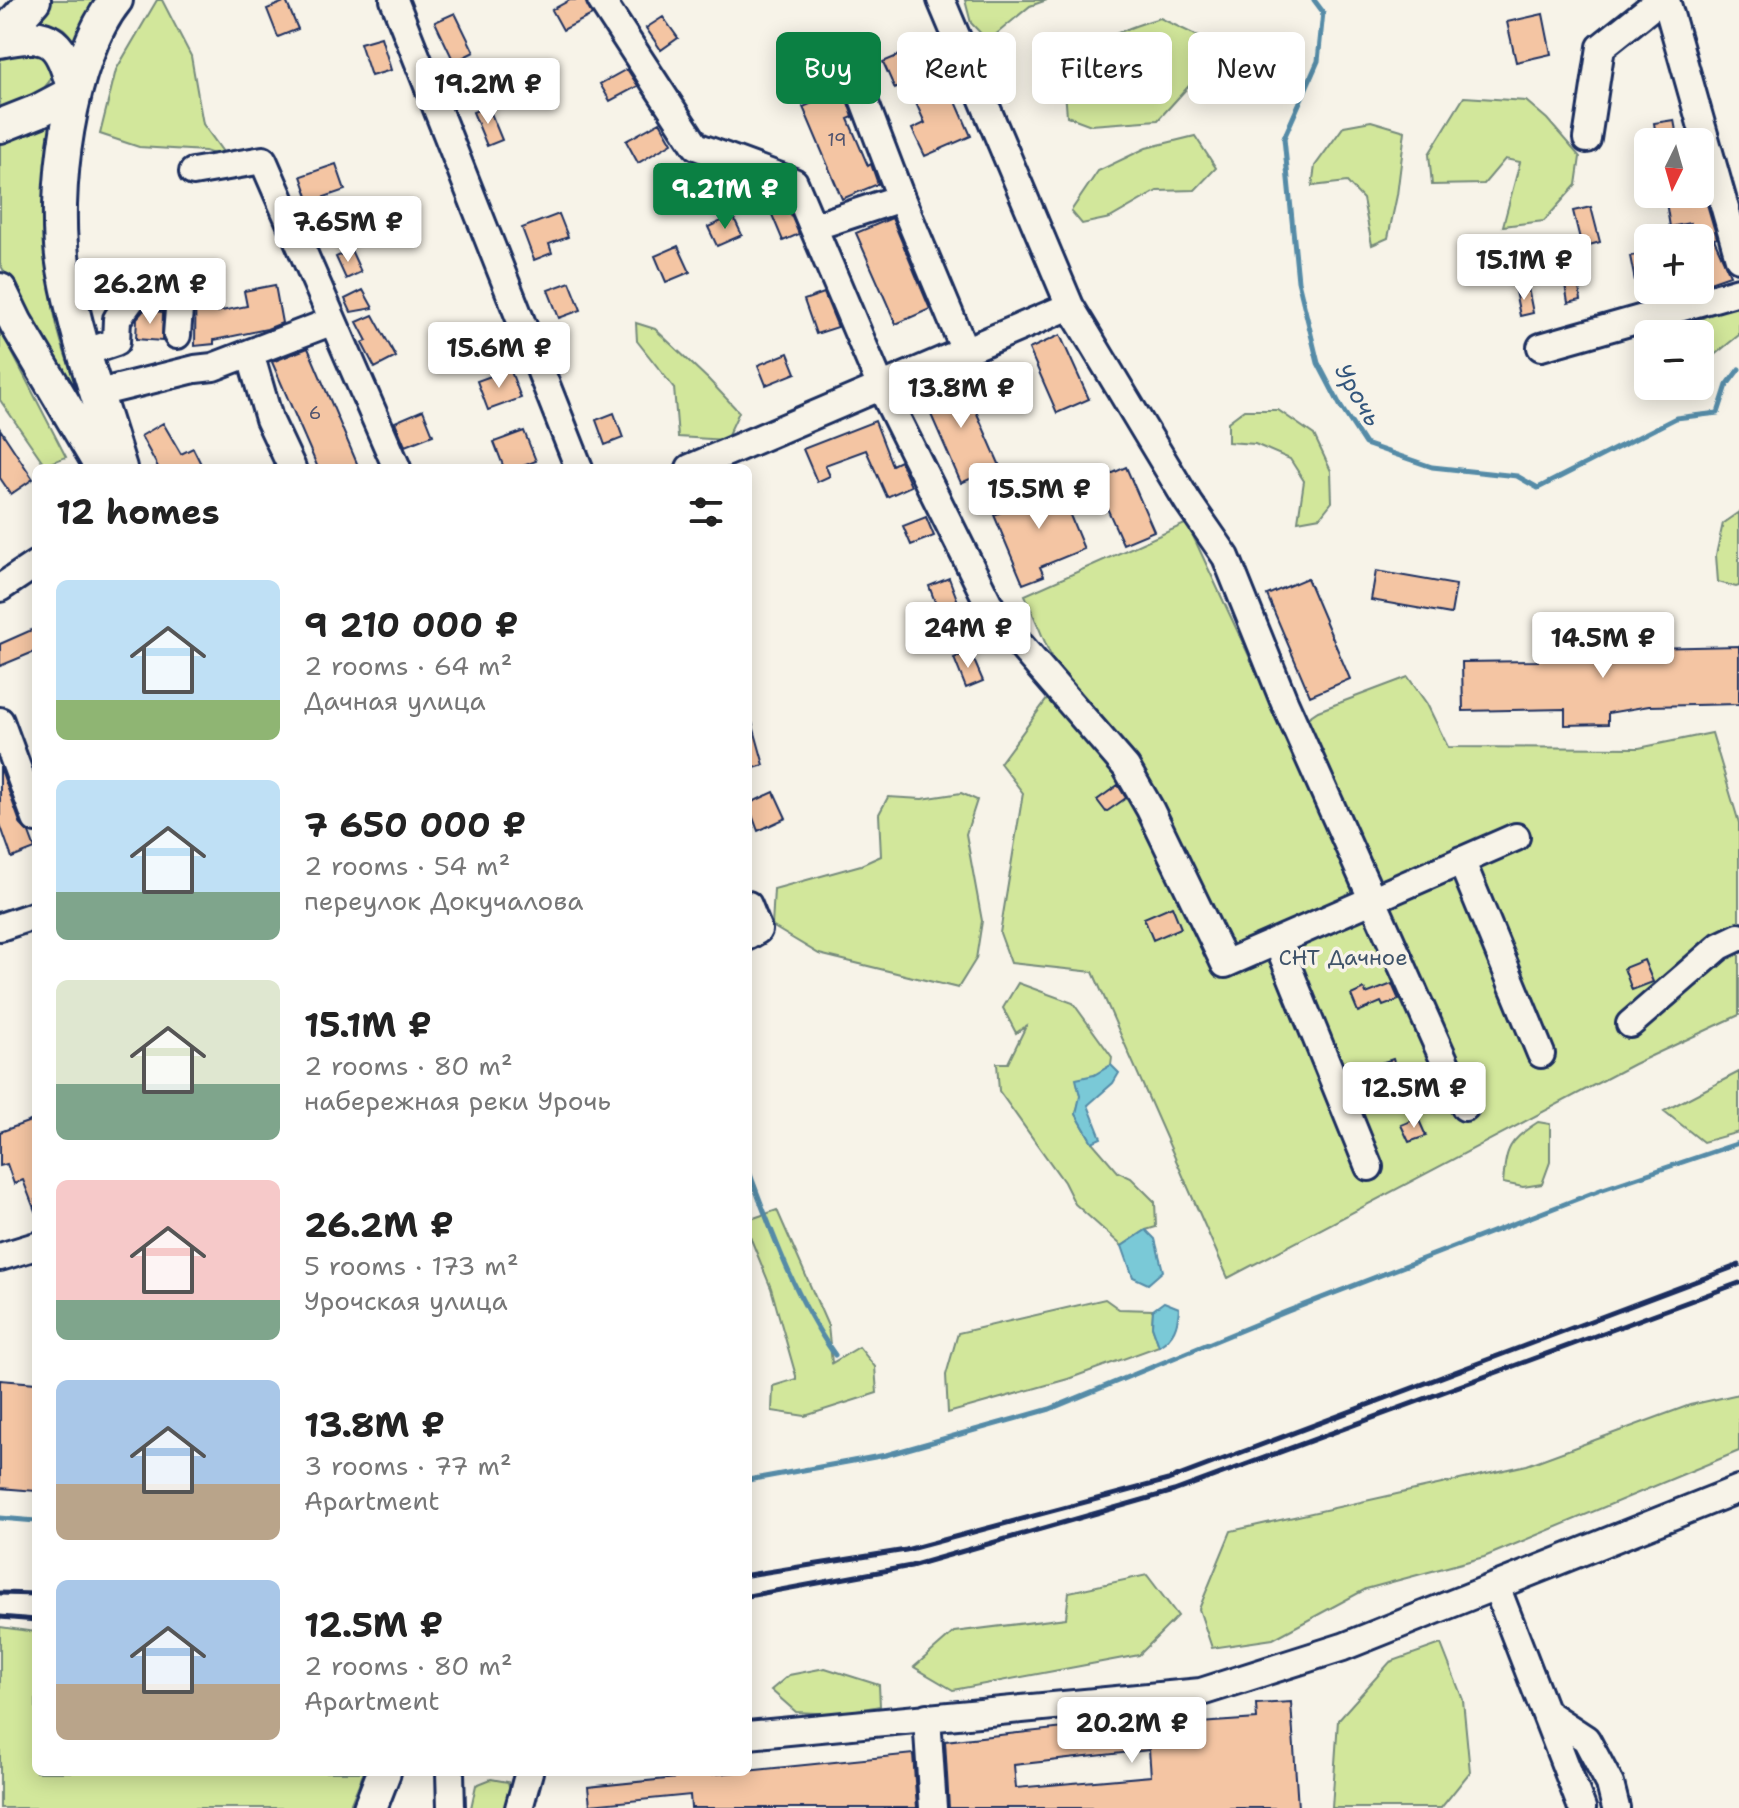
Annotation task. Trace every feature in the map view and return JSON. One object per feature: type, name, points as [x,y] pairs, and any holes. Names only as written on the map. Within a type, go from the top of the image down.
[{"type":"main road","points":[[0,40],[34,0]]},
{"type":"main road","points":[[116,0],[88,52],[74,92],[63,165],[63,265],[83,353],[119,464]]},
{"type":"main road","points":[[0,40],[23,36],[47,39],[65,57],[74,92]]},
{"type":"main road","points":[[0,126],[74,92]]},
{"type":"main road","points":[[0,292],[100,464]]},
{"type":"main road","points":[[370,1808],[382,1776]]},
{"type":"street","points":[[394,0],[577,464]]},
{"type":"street","points":[[601,0],[696,146],[794,182],[881,387],[995,616],[1126,767],[1150,809],[1225,964],[1516,837]]},
{"type":"street","points":[[941,0],[1070,306],[1188,502],[1226,557],[1284,701],[1465,1107]]},
{"type":"street","points":[[1587,139],[1601,47],[1660,0]]},
{"type":"street","points":[[1666,0],[1739,258]]},
{"type":"street","points":[[865,104],[965,351]]},
{"type":"street","points":[[193,172],[263,160],[395,464]]},
{"type":"street","points":[[813,227],[901,198]]},
{"type":"street","points":[[1541,347],[1739,291]]},
{"type":"street","points":[[83,353],[116,342],[117,319],[136,293],[180,297],[177,335]]},
{"type":"street","points":[[699,464],[1070,306]]},
{"type":"street","points":[[98,393],[213,367],[333,321]]},
{"type":"street","points":[[250,353],[269,419],[290,464]]},
{"type":"street","points":[[0,588],[32,567]]},
{"type":"street","points":[[0,721],[32,808]]},
{"type":"street","points":[[1461,860],[1541,1054]]},
{"type":"street","points":[[0,927],[32,916]]},
{"type":"street","points":[[1630,1024],[1720,946],[1739,937]]},
{"type":"street","points":[[1277,941],[1369,1167]]},
{"type":"street","points":[[0,1257],[32,1247]]},
{"type":"street","points":[[752,1735],[1201,1692],[1343,1647],[1739,1489]]},
{"type":"street","points":[[1496,1586],[1582,1808]]},
{"type":"street","points":[[1545,1712],[1586,1739],[1610,1784],[1616,1808]]},
{"type":"street","points":[[927,1717],[933,1808]]},
{"type":"street","points":[[450,1776],[451,1808]]},
{"type":"street","points":[[519,1808],[528,1776]]},
{"type":"green space","points":[[53,0],[106,0],[78,57],[63,28],[30,21]]},
{"type":"green space","points":[[157,0],[162,0],[191,56],[203,124],[228,159],[205,151],[139,147],[100,134],[116,70]]},
{"type":"green space","points":[[965,0],[1047,0],[1030,6],[999,32],[980,32],[971,23]]},
{"type":"green space","points":[[1160,18],[1189,32],[1188,87],[1158,120],[1091,125],[1067,116],[1066,104],[1172,104],[1172,32],[1121,32]]},
{"type":"green space","points":[[33,41],[54,69],[51,78],[34,95],[0,107],[0,57],[10,46]]},
{"type":"green space","points":[[1464,97],[1526,101],[1547,119],[1580,157],[1576,185],[1544,221],[1503,226],[1520,162],[1505,159],[1484,184],[1432,185],[1429,154]]},
{"type":"green space","points":[[58,109],[48,248],[52,303],[69,365],[109,464],[0,264],[0,133]]},
{"type":"green space","points":[[1371,121],[1405,131],[1388,238],[1372,245],[1363,199],[1347,182],[1312,186],[1315,166],[1344,126]]},
{"type":"green space","points":[[1195,136],[1216,168],[1195,190],[1157,191],[1110,218],[1082,224],[1071,211],[1098,171],[1146,148]]},
{"type":"green space","points":[[1739,300],[1739,335],[1714,355],[1714,320],[1700,320]]},
{"type":"green space","points":[[636,323],[655,329],[739,412],[726,440],[678,437],[674,388],[637,341]]},
{"type":"green space","points":[[0,329],[66,457],[44,464],[0,400]]},
{"type":"green space","points":[[1244,410],[1278,410],[1314,435],[1331,471],[1332,502],[1320,517],[1298,521],[1304,481],[1290,459],[1255,444],[1228,442],[1228,422]]},
{"type":"green space","points":[[1739,512],[1739,586],[1736,587],[1718,582],[1716,555],[1723,523]]},
{"type":"green space","name":"СНТ Дачное","points":[[1187,523],[1285,733],[1318,711],[1408,677],[1427,704],[1448,747],[1639,748],[1712,733],[1739,823],[1739,1015],[1634,1064],[1228,1278],[1093,972],[1011,963],[1000,933],[1023,793],[1000,763],[1061,680],[1025,595]]},
{"type":"green space","points":[[961,793],[977,800],[966,834],[982,921],[976,959],[958,988],[819,954],[772,926],[774,889],[861,865],[881,856],[879,814],[888,797],[922,799]]},
{"type":"green space","points":[[1018,983],[1073,1003],[1112,1057],[1111,1065],[1087,1085],[1076,1114],[1092,1142],[1118,1172],[1131,1178],[1155,1202],[1156,1227],[1122,1246],[1075,1204],[1064,1182],[999,1091],[997,1063],[1008,1063],[1026,1026],[1016,1033],[1003,1008]]},
{"type":"green space","points":[[1739,1072],[1739,1132],[1703,1142],[1664,1111]]},
{"type":"green space","points":[[1538,1122],[1550,1124],[1550,1162],[1542,1184],[1523,1187],[1503,1183],[1510,1146]]},
{"type":"green space","points":[[777,1210],[828,1326],[832,1363],[859,1347],[875,1367],[877,1393],[805,1416],[772,1411],[773,1386],[796,1379],[796,1376],[771,1288],[752,1242],[752,1219]]},
{"type":"green space","points":[[1105,1299],[1119,1309],[1153,1310],[1152,1326],[1159,1346],[1068,1379],[948,1413],[946,1375],[958,1333]]},
{"type":"green space","points":[[1739,1394],[1739,1451],[1484,1557],[1366,1589],[1273,1639],[1212,1648],[1199,1609],[1231,1531],[1527,1465],[1690,1405]]},
{"type":"green space","points":[[1147,1575],[1178,1616],[1139,1655],[953,1690],[914,1667],[954,1632],[1066,1618],[1069,1592]]},
{"type":"green space","points":[[0,1627],[32,1631],[32,1776],[362,1776],[349,1808],[0,1808]]},
{"type":"green space","points":[[1441,1644],[1463,1700],[1470,1772],[1441,1808],[1332,1808],[1338,1720],[1390,1662]]},
{"type":"green space","points":[[825,1668],[879,1685],[880,1706],[834,1714],[796,1712],[771,1690],[789,1675]]},
{"type":"green space","points":[[491,1779],[508,1782],[515,1808],[471,1808],[476,1785]]},
{"type":"water","points":[[1111,1065],[1119,1073],[1113,1083],[1088,1105],[1101,1138],[1092,1142],[1076,1114],[1080,1096],[1076,1079],[1094,1075]]},
{"type":"water","points":[[1146,1230],[1155,1239],[1163,1271],[1148,1284],[1133,1277],[1122,1246]]},
{"type":"water","points":[[1164,1302],[1179,1308],[1172,1335],[1159,1346],[1152,1326],[1153,1310]]},
{"type":"building","points":[[570,0],[585,0],[592,15],[563,30],[552,10]]},
{"type":"building","points":[[286,1],[298,29],[278,37],[267,9]]},
{"type":"building","points":[[455,13],[474,52],[454,62],[435,22]]},
{"type":"building","points":[[1543,14],[1551,54],[1516,62],[1507,22]]},
{"type":"building","points":[[663,17],[678,38],[661,50],[646,28]]},
{"type":"building","points":[[381,37],[391,70],[371,76],[360,43]]},
{"type":"building","points":[[897,56],[895,89],[883,62]]},
{"type":"building","points":[[627,69],[638,86],[610,101],[600,84]]},
{"type":"building","points":[[810,104],[848,104],[853,117],[848,119],[878,184],[842,199],[803,107]]},
{"type":"building","points":[[916,104],[957,104],[971,136],[925,156],[912,129],[925,123]]},
{"type":"building","points":[[488,106],[502,140],[487,146],[473,112]]},
{"type":"building","points":[[1674,120],[1675,128],[1655,128],[1654,123]]},
{"type":"building","points":[[660,122],[672,143],[638,163],[626,141]]},
{"type":"building","points":[[336,164],[345,190],[310,202],[301,176]]},
{"type":"building","points":[[700,176],[712,197],[683,213],[671,192]]},
{"type":"building","points":[[786,203],[799,234],[783,241],[770,210]]},
{"type":"building","points":[[1591,207],[1600,242],[1582,247],[1573,211]]},
{"type":"building","points":[[1667,208],[1708,208],[1713,224],[1690,223],[1670,224]]},
{"type":"building","points":[[559,214],[568,237],[549,244],[552,253],[534,260],[522,228]]},
{"type":"building","points":[[733,216],[742,235],[717,246],[708,227]]},
{"type":"building","points":[[892,218],[930,309],[896,324],[856,233]]},
{"type":"building","points":[[1714,239],[1730,275],[1714,281]]},
{"type":"building","points":[[678,246],[690,272],[666,282],[655,256]]},
{"type":"building","points":[[351,250],[361,272],[346,279],[336,257]]},
{"type":"building","points":[[1634,255],[1634,276],[1630,256]]},
{"type":"building","points":[[196,264],[218,264],[216,312],[247,306],[244,291],[275,285],[282,323],[214,340],[214,344],[195,346]]},
{"type":"building","points":[[1577,275],[1581,300],[1568,303],[1564,278]]},
{"type":"building","points":[[570,282],[581,310],[559,318],[548,290]]},
{"type":"building","points":[[1528,288],[1533,313],[1520,316],[1515,291]]},
{"type":"building","points":[[363,290],[373,308],[351,312],[345,299]]},
{"type":"building","points":[[824,293],[838,327],[816,334],[804,300]]},
{"type":"building","points":[[144,310],[163,312],[162,341],[136,339],[137,318]]},
{"type":"building","points":[[373,315],[396,357],[375,368],[362,343],[367,341],[357,322]]},
{"type":"building","points":[[1060,335],[1089,399],[1057,413],[1029,349]]},
{"type":"building","points":[[308,348],[357,464],[316,464],[272,362]]},
{"type":"building","points":[[788,353],[796,373],[766,385],[758,365]]},
{"type":"building","points":[[510,369],[521,398],[488,410],[477,381]]},
{"type":"building","points":[[961,377],[1000,466],[961,483],[922,394]]},
{"type":"building","points":[[423,410],[433,435],[405,446],[395,422]]},
{"type":"building","points":[[614,413],[623,438],[605,445],[596,420]]},
{"type":"building","points":[[875,421],[892,465],[900,461],[911,486],[887,497],[866,450],[825,465],[830,476],[817,482],[803,449]]},
{"type":"building","points":[[163,423],[181,454],[193,448],[201,464],[156,464],[141,436]]},
{"type":"building","points":[[0,429],[32,480],[11,494],[0,478]]},
{"type":"building","points":[[524,431],[536,461],[502,464],[494,442]]},
{"type":"building","points":[[1126,467],[1154,531],[1123,544],[1095,481]]},
{"type":"building","points":[[1055,479],[1084,549],[1040,567],[1044,576],[1023,584],[994,515],[1033,499],[1029,490]]},
{"type":"building","points":[[926,517],[934,536],[911,545],[903,526]]},
{"type":"building","points":[[1376,571],[1456,585],[1451,614],[1371,600]]},
{"type":"building","points":[[949,578],[963,615],[943,623],[929,586]]},
{"type":"building","points":[[1307,578],[1350,679],[1310,696],[1267,595]]},
{"type":"building","points":[[32,630],[32,653],[0,666],[0,644]]},
{"type":"building","points":[[1607,642],[1607,655],[1648,648],[1739,646],[1739,704],[1649,706],[1608,713],[1608,724],[1565,725],[1565,709],[1463,711],[1462,662],[1538,661],[1537,643]]},
{"type":"building","points":[[970,651],[983,681],[966,688],[954,658]]},
{"type":"building","points":[[752,722],[764,765],[752,769]]},
{"type":"building","points":[[0,767],[21,825],[29,833],[32,850],[12,858],[0,824]]},
{"type":"building","points":[[1118,785],[1126,798],[1106,812],[1097,800]]},
{"type":"building","points":[[774,792],[786,818],[758,831],[752,815],[752,802]]},
{"type":"building","points":[[1172,906],[1181,928],[1153,940],[1144,918]]},
{"type":"building","points":[[1644,960],[1653,982],[1632,990],[1624,968]]},
{"type":"building","points":[[1392,984],[1399,1000],[1383,1006],[1381,1002],[1358,1012],[1351,995],[1364,989],[1366,994]]},
{"type":"building","points":[[1393,1059],[1399,1078],[1384,1083],[1378,1064]]},
{"type":"building","points":[[1418,1118],[1426,1136],[1409,1142],[1401,1125]]},
{"type":"building","points":[[32,1120],[32,1203],[23,1180],[14,1184],[7,1164],[0,1166],[0,1132]]},
{"type":"building","points":[[0,1380],[32,1383],[32,1491],[0,1488]]},
{"type":"building","points":[[1291,1702],[1298,1808],[949,1808],[945,1741],[1184,1715],[1185,1724],[1257,1719],[1256,1704]],"holes":[[[1149,1750],[1151,1776],[1016,1788],[1014,1765]]]},
{"type":"building","points":[[913,1754],[917,1808],[691,1808],[690,1795],[590,1805],[588,1787],[696,1776],[752,1776],[752,1770]]},
{"type":"waterway","name":"Урочь","points":[[1314,0],[1323,12],[1318,61],[1284,138],[1298,281],[1318,363],[1365,444],[1432,467],[1517,476],[1538,488],[1676,418],[1718,413],[1727,385],[1739,369]]},
{"type":"waterway","points":[[752,1479],[886,1455],[1050,1409],[1288,1311],[1603,1189],[1739,1143]]},
{"type":"waterway","points":[[752,1179],[797,1289],[835,1355]]},
{"type":"waterway","points":[[0,1518],[32,1521]]},
{"type":"railway","points":[[752,1574],[906,1550],[1168,1480],[1739,1265]]},
{"type":"railway","points":[[752,1595],[911,1566],[1174,1491],[1739,1283]]},
{"type":"railway","points":[[0,1593],[32,1594]]},
{"type":"railway","points":[[0,1617],[32,1620]]}]
